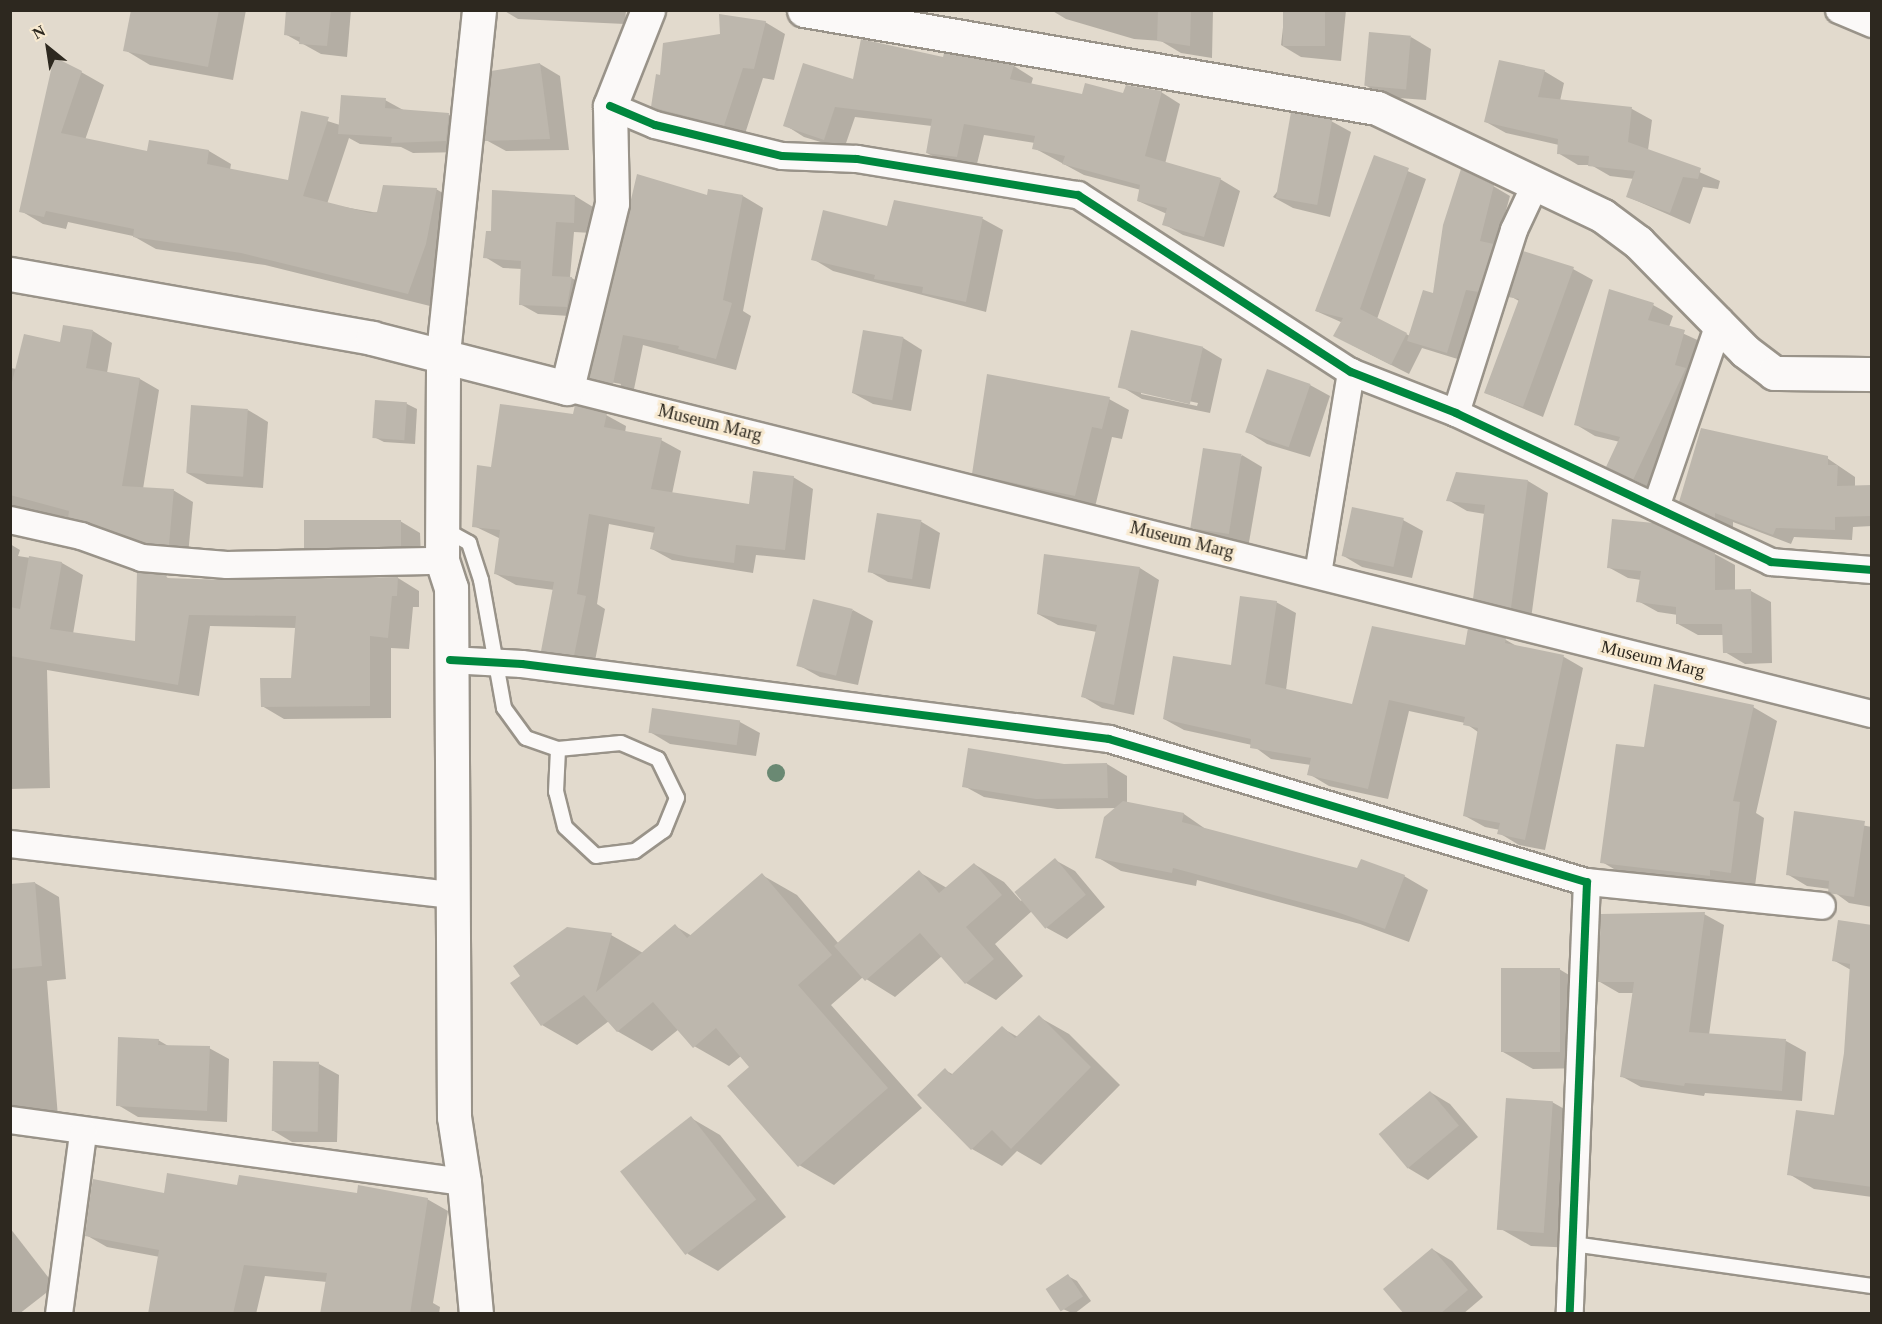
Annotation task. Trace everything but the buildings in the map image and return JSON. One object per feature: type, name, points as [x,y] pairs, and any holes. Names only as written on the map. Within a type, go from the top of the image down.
[{"type":"main road","points":[[476,1314],[464,1182],[454,1118],[451,588],[442,561],[442,528],[443,353],[479,10]]},
{"type":"main road","points":[[10,274],[443,353],[567,388],[612,203],[610,106],[648,10]]},
{"type":"main road","points":[[804,10],[1377,108],[1603,216],[1638,242],[1720,321],[1745,351],[1774,373],[1872,374]]},
{"type":"street","points":[[1839,10],[1872,24]]},
{"type":"street","points":[[610,106],[654,125],[782,156],[857,159],[1078,195],[1351,372],[1456,413],[1772,562],[1872,570]]},
{"type":"street","points":[[1456,413],[1514,230],[1536,183]]},
{"type":"street","points":[[1656,507],[1720,321]]},
{"type":"street","points":[[1318,574],[1351,372]]},
{"type":"street","name":"Museum Marg","points":[[567,388],[1872,714]]},
{"type":"street","points":[[10,520],[81,536],[152,559],[227,565],[442,561]]},
{"type":"street","points":[[450,660],[494,663],[1109,739],[1587,882],[1822,906]]},
{"type":"street","points":[[10,844],[452,895]]},
{"type":"street","points":[[1570,1314],[1587,882]]},
{"type":"street","points":[[10,1120],[83,1132],[464,1182]]},
{"type":"street","points":[[59,1314],[83,1132]]},
{"type":"lane","points":[[442,528],[469,543],[481,580],[494,663],[504,708],[526,738],[558,749],[621,743],[658,759],[677,798],[664,830],[635,851],[596,856],[565,827],[556,792],[558,749]]},
{"type":"lane","points":[[1573,1244],[1872,1286]]},
{"type":"cycle path","points":[[610,106],[655,125],[782,156],[857,159],[1078,195],[1351,372],[1456,413],[1771,562],[1872,570]]},
{"type":"cycle path","points":[[450,660],[522,664],[1109,739],[1587,882],[1570,1314]]}]
